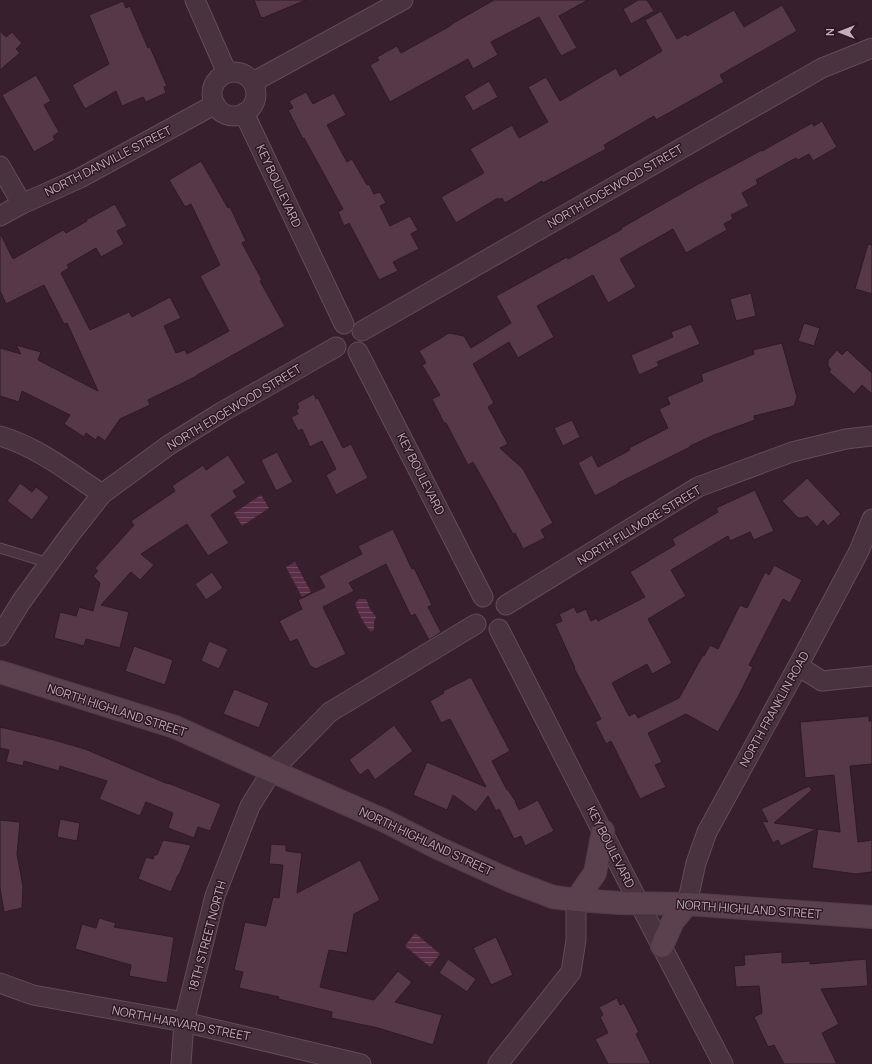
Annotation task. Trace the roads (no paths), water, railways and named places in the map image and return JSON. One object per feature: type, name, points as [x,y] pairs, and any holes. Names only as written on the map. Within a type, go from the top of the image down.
[{"type":"street","points":[[194,0],[227,73]]},
{"type":"street","points":[[253,82],[403,0]]},
{"type":"street","name":"NORTH EDGEWOOD STREET","points":[[362,330],[822,68],[872,48]]},
{"type":"street","points":[[227,73],[241,73],[249,77],[253,82],[256,90],[256,99],[252,108],[244,113],[240,115],[230,115],[221,111],[215,104],[212,95],[214,86],[219,78],[227,73]]},
{"type":"street","name":"NORTH DANVILLE STREET","points":[[0,216],[22,204],[80,178],[215,104]]},
{"type":"street","name":"KEY BOULEVARD","points":[[244,113],[344,324]]},
{"type":"street","points":[[0,166],[22,204]]},
{"type":"street","points":[[351,323],[360,327],[362,330],[364,342],[358,352],[346,354],[341,352],[336,347],[333,339],[334,333],[338,327],[351,323]]},
{"type":"street","name":"NORTH EDGEWOOD STREET","points":[[0,636],[21,602],[49,563],[102,494],[169,445],[208,420],[336,347]]},
{"type":"street","name":"KEY BOULEVARD","points":[[358,352],[484,597]]},
{"type":"street","points":[[0,436],[41,454],[102,494]]},
{"type":"street","name":"NORTH FILLMORE STREET","points":[[506,605],[698,487],[792,452],[846,439],[872,436]]},
{"type":"street","name":"NORTH FRANKLIN ROAD","points":[[687,904],[696,863],[707,832],[859,551],[872,519]]},
{"type":"street","points":[[484,597],[496,597],[502,600],[506,605],[508,619],[499,629],[487,631],[480,629],[473,619],[473,609],[476,603],[484,597]]},
{"type":"street","points":[[272,772],[330,712],[476,624]]},
{"type":"street","name":"KEY BOULEVARD","points":[[499,629],[723,1064]]},
{"type":"street","points":[[798,666],[822,681],[872,676]]},
{"type":"street","name":"NORTH HIGHLAND STREET","points":[[0,672],[175,727],[272,772],[383,820],[438,848],[523,886],[553,897],[620,903],[687,904],[872,917]]},
{"type":"street","name":"18TH STREET NORTH","points":[[181,1064],[184,1022],[215,896],[250,806],[272,772]]},
{"type":"street","points":[[498,1064],[571,972],[576,940],[576,900],[595,873],[602,831]]},
{"type":"street","points":[[662,946],[674,921],[687,904]]},
{"type":"street","name":"NORTH HARVARD STREET","points":[[0,983],[33,995],[184,1022],[361,1064]]},
{"type":"lane","points":[[0,548],[49,563]]}]
